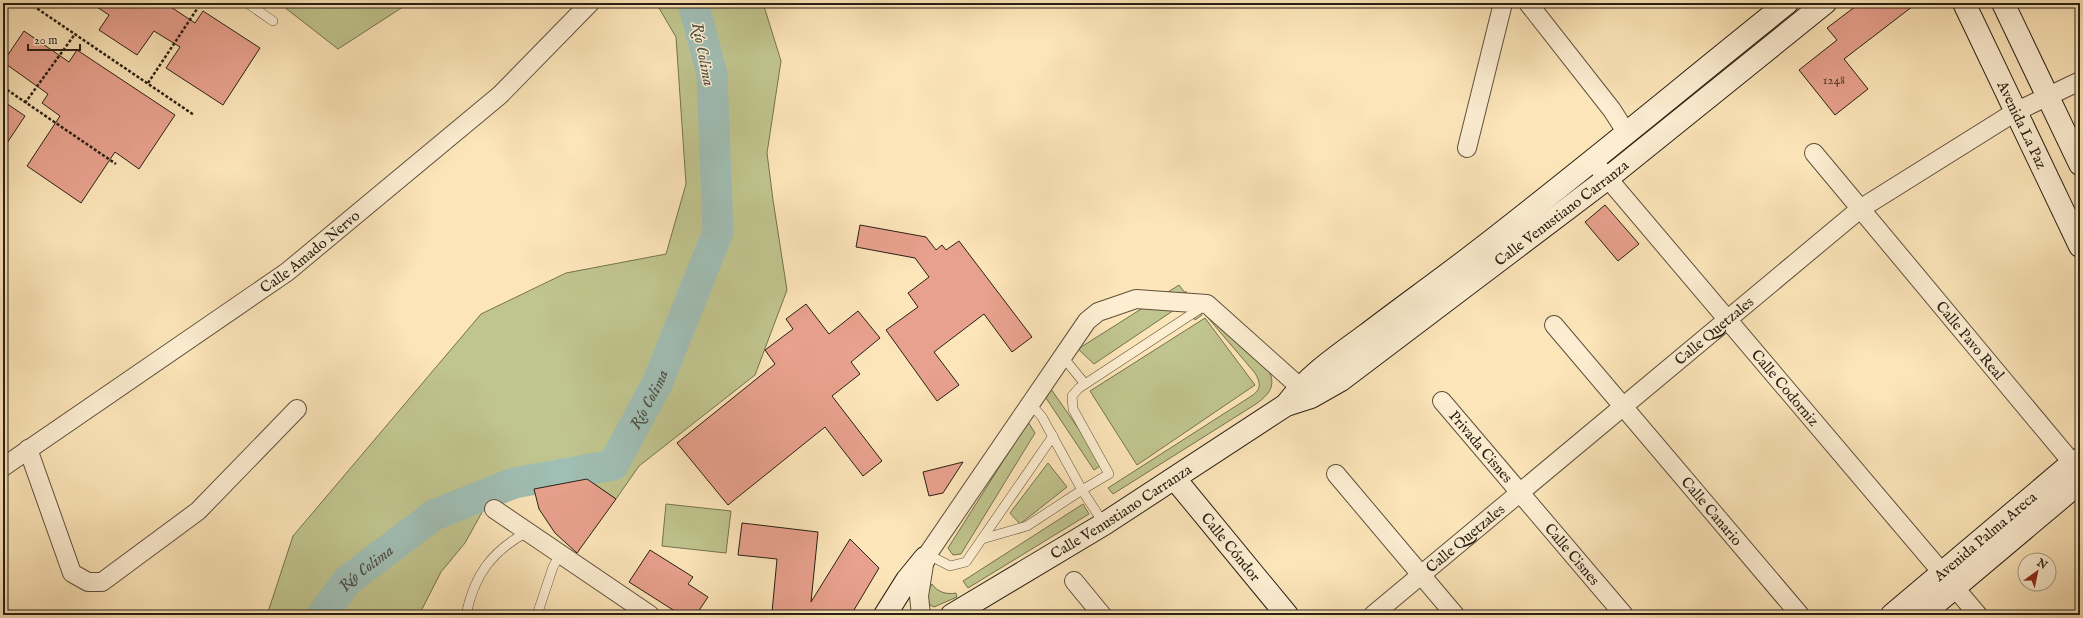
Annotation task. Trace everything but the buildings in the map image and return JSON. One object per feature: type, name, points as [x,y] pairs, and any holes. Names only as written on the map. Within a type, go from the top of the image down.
[{"type":"street","name":"Calle Amado Nervo","points":[[3,467],[287,272],[500,94],[590,3]]},
{"type":"street","points":[[1467,148],[1503,3]]},
{"type":"street","points":[[1528,3],[1612,110],[1657,139]]},
{"type":"street","name":"Calle Venustiano Carranza","points":[[1389,331],[1634,125],[1787,3]]},
{"type":"street","name":"Calle Venustiano Carranza","points":[[952,615],[1104,524],[1306,392],[1329,362],[1389,331],[1608,178],[1825,3]]},
{"type":"street","name":"Avenida La Paz","points":[[1964,3],[2080,246]]},
{"type":"street","points":[[2003,3],[2080,164]]},
{"type":"street","name":"Calle Quetzales","points":[[1373,615],[1860,209],[2015,112],[2080,81]]},
{"type":"street","name":"Calle Pavo Real","points":[[1814,153],[2078,469]]},
{"type":"street","name":"Calle Codorniz","points":[[1593,161],[1978,615]]},
{"type":"street","points":[[885,615],[907,580],[926,556],[1087,321],[1098,312],[1136,299],[1207,304],[1306,392]]},
{"type":"street","name":"Calle Canario","points":[[1554,325],[1800,615]]},
{"type":"street","name":"Privada Cisnes","points":[[1442,401],[1520,492]]},
{"type":"street","points":[[28,449],[72,573],[88,582],[102,582],[198,511],[297,409]]},
{"type":"street","name":"Avenida Palma Areca","points":[[1892,615],[1948,580],[2078,469]]},
{"type":"street","points":[[1336,474],[1455,615]]},
{"type":"street","name":"Calle Cóndor","points":[[1174,479],[1287,615]]},
{"type":"street","name":"Calle Cisnes","points":[[1520,492],[1624,615]]},
{"type":"street","points":[[494,509],[650,615]]},
{"type":"street","points":[[921,615],[919,596],[926,556]]},
{"type":"street","name":"Avenida Palma Areca","points":[[1922,615],[1948,580]]},
{"type":"street","points":[[1074,581],[1102,615]]},
{"type":"lane","points":[[247,3],[274,21]]},
{"type":"lane","points":[[982,539],[1027,526],[1109,474],[1074,409],[1072,396],[1085,384],[1207,304]]},
{"type":"lane","points":[[1063,357],[1085,384]]},
{"type":"lane","points":[[1030,403],[1042,417],[1082,490],[1104,524]]},
{"type":"lane","points":[[926,556],[950,566],[958,566],[966,562],[1053,436]]},
{"type":"lane","points":[[466,615],[469,601],[488,561],[511,541],[527,532]]},
{"type":"lane","points":[[537,615],[553,567],[560,554]]},
{"type":"path","points":[[30,3],[194,114]]},
{"type":"path","points":[[148,83],[201,3]]},
{"type":"path","points":[[25,103],[75,34]]},
{"type":"path","points":[[3,87],[116,164]]},
{"type":"green space","points":[[279,3],[409,3],[338,49]]},
{"type":"green space","points":[[656,3],[763,3],[781,61],[767,153],[787,290],[755,375],[639,466],[616,499],[587,479],[491,496],[465,543],[441,572],[419,615],[267,615],[293,536],[481,314],[566,273],[666,254],[686,184],[676,37]]},
{"type":"green space","points":[[1179,285],[1202,315],[1195,320],[1183,304],[1094,364],[1078,349]]},
{"type":"green space","points":[[1185,291],[1265,364],[1271,376],[1271,386],[1262,400],[1113,494],[1108,488],[1253,395],[1258,390],[1259,382],[1255,373]]},
{"type":"green space","points":[[1205,318],[1255,385],[1137,465],[1090,391]]},
{"type":"green space","points":[[1051,389],[1103,464],[1094,470],[1046,398]]},
{"type":"green space","points":[[1028,422],[1035,433],[961,554],[953,555],[948,548]]},
{"type":"green space","points":[[1048,463],[1067,487],[1020,524],[1010,513]]},
{"type":"green space","points":[[666,504],[731,511],[726,553],[662,546]]},
{"type":"green space","points":[[1083,504],[1089,514],[968,588],[963,581]]},
{"type":"green space","points":[[932,584],[942,592],[949,594],[956,593],[957,597],[934,607],[930,605],[926,595]]},
{"type":"waterway","name":"Río Colima","points":[[322,615],[347,581],[434,515],[514,483],[613,465],[657,384],[718,232],[712,74],[693,3]]}]
